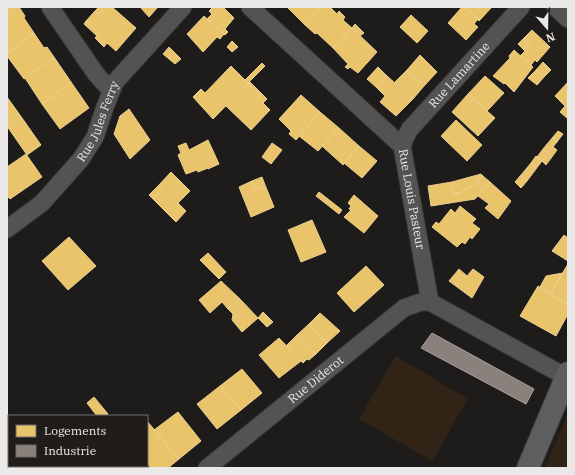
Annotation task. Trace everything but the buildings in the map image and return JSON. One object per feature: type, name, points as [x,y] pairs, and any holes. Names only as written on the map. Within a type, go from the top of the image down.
[{"type":"street","points":[[50,7],[96,74],[111,91]]},
{"type":"street","name":"Rue Jules Ferry","points":[[7,229],[42,203],[81,159],[95,137],[115,82],[122,72],[183,7]]},
{"type":"street","name":"Rue Louis Pasteur","points":[[250,7],[402,146],[430,302]]},
{"type":"street","name":"Rue Lamartine","points":[[402,146],[410,130],[521,7]]},
{"type":"street","points":[[555,7],[568,19]]},
{"type":"street","name":"Rue Diderot","points":[[207,468],[404,308],[421,302],[430,302]]},
{"type":"street","points":[[430,302],[567,376],[528,468]]},
{"type":"shaded area","points":[[396,356],[468,399],[432,461],[359,419]]},
{"type":"shaded area","points":[[568,413],[568,468],[545,468]]}]
